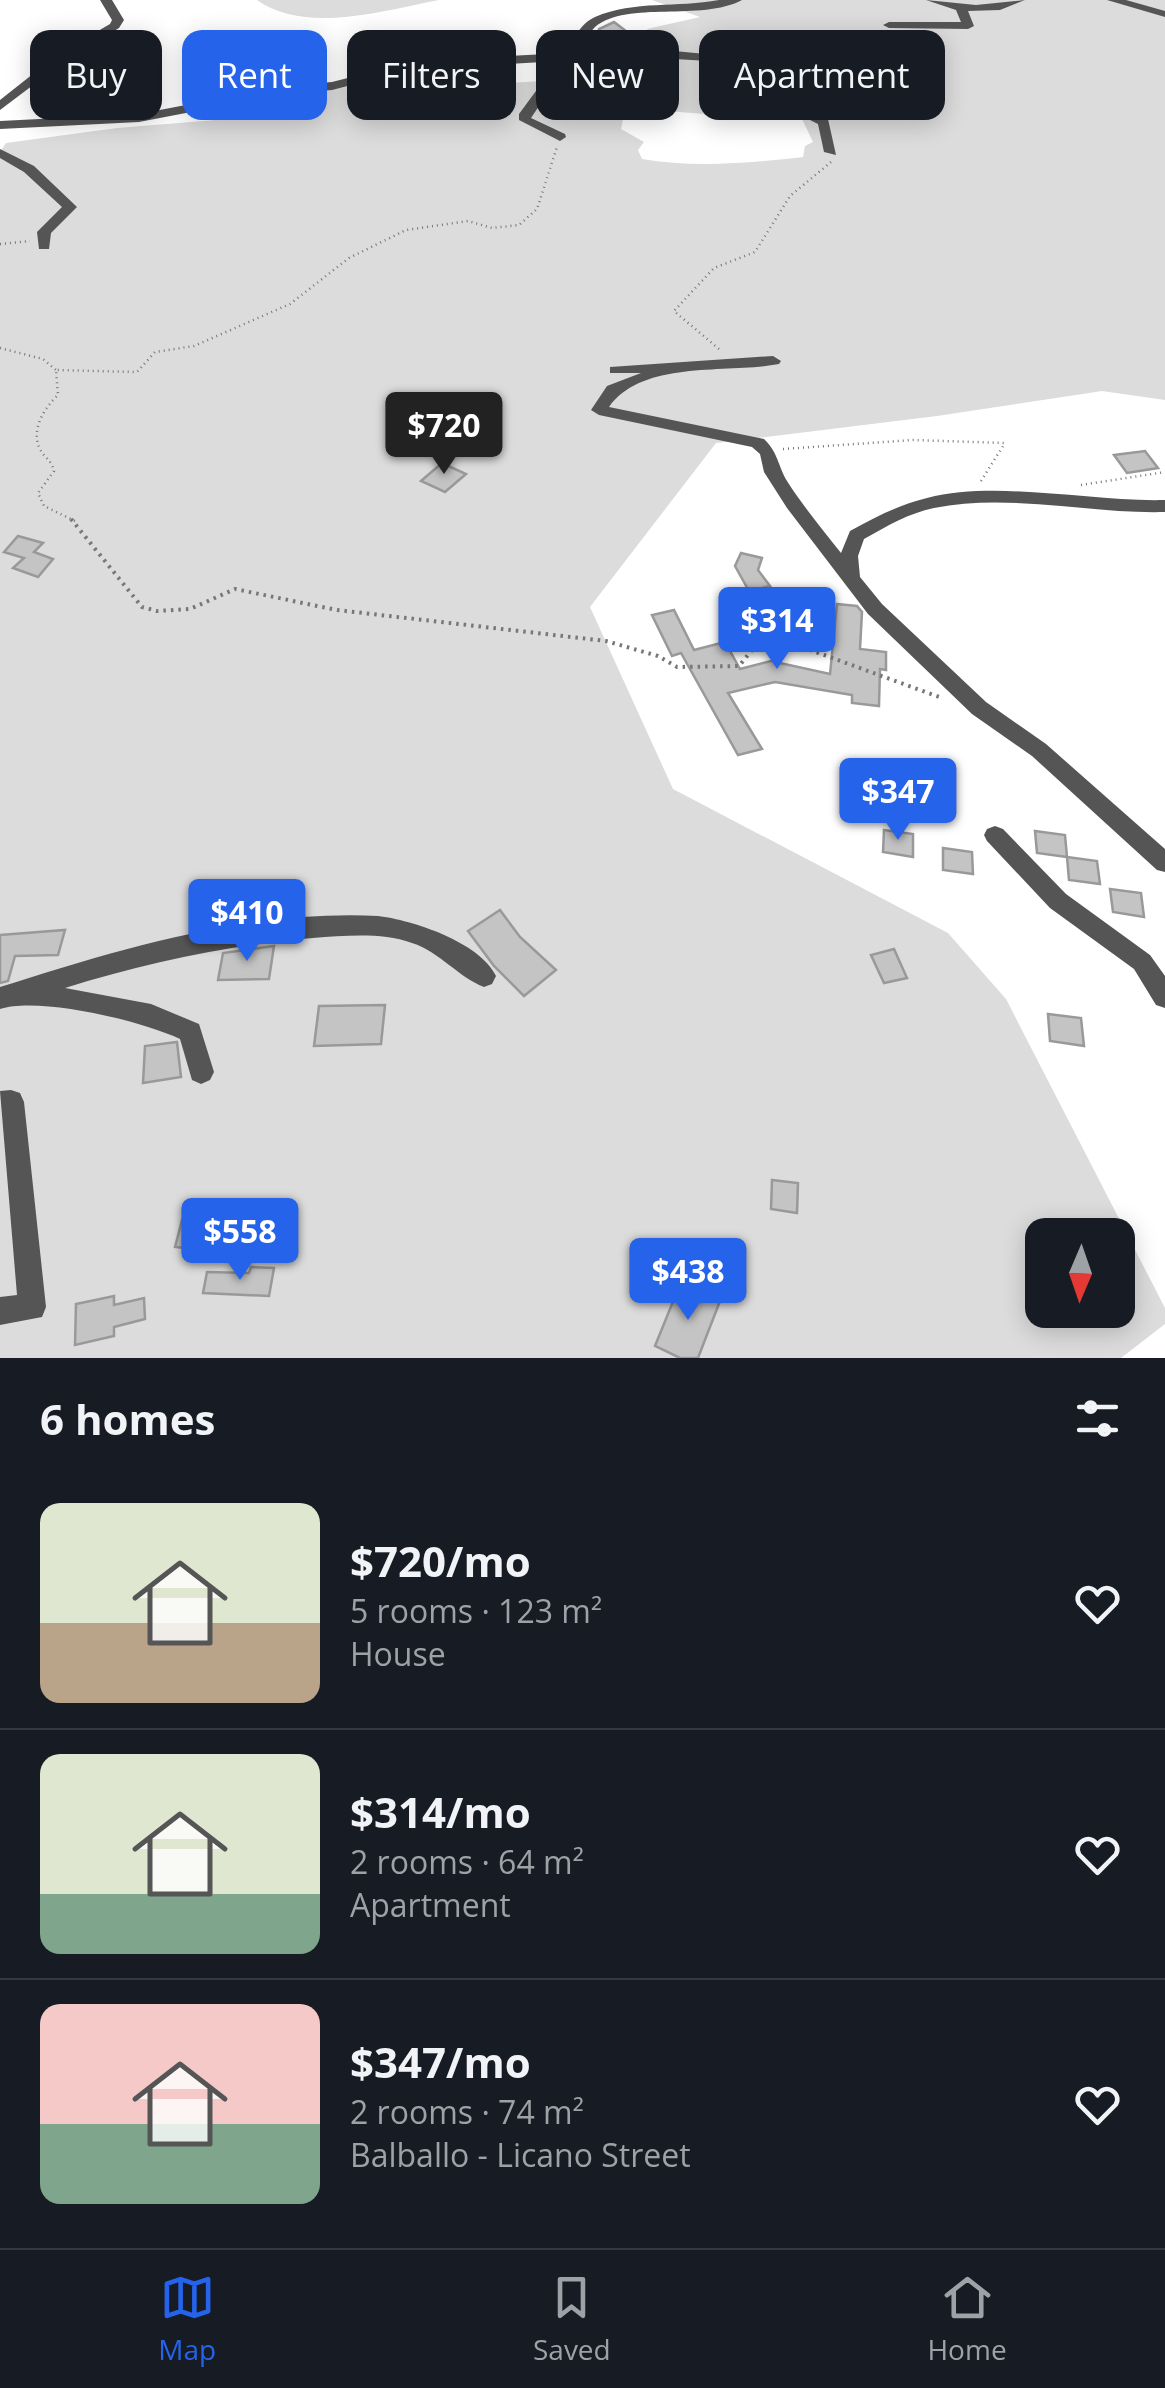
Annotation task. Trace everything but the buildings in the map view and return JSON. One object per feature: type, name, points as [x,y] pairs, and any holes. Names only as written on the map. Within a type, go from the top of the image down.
[{"type":"street","points":[[0,106],[61,58],[115,26],[118,20],[106,0]]},
{"type":"street","points":[[588,30],[593,22],[636,8],[694,8],[736,0]]},
{"type":"street","points":[[932,0],[960,6],[1000,6],[1019,0]]},
{"type":"street","points":[[1113,0],[1165,14]]},
{"type":"street","points":[[888,24],[968,26],[960,6]]},
{"type":"street","points":[[679,55],[712,58],[758,96],[786,102],[824,122],[831,152]]},
{"type":"street","points":[[2,129],[168,114],[284,90],[332,86],[415,65],[536,58]]},
{"type":"street","points":[[536,99],[525,114],[526,120],[560,138]]},
{"type":"street","points":[[0,153],[29,169],[70,208],[44,232],[44,241]]},
{"type":"street","points":[[616,370],[773,361]]},
{"type":"street","points":[[671,367],[613,390],[599,410],[758,444],[768,452],[773,472],[792,504],[875,609],[979,708],[1068,775],[1165,864]]},
{"type":"street","points":[[852,582],[849,556],[856,535],[901,508],[972,497],[1165,506]]},
{"type":"street","points":[[996,835],[1058,901],[1142,962],[1165,997]]},
{"type":"street","points":[[8,995],[196,940],[267,930],[334,927],[396,928],[432,940],[462,956],[484,976]]},
{"type":"street","points":[[8,995],[124,1009],[170,1021],[190,1032],[201,1072]]},
{"type":"street","points":[[0,1104],[11,1102],[10,1202],[32,1307],[0,1311]]},
{"type":"path","points":[[0,348],[43,359],[56,370],[137,372],[155,352],[194,346],[290,304],[349,258],[406,230],[468,221],[492,228],[520,225],[538,209],[560,138]]},
{"type":"path","points":[[754,362],[705,344],[690,320],[674,311],[714,268],[755,252],[763,231],[777,213],[807,179],[824,172],[831,164],[831,152]]},
{"type":"path","points":[[0,244],[44,241]]},
{"type":"path","points":[[56,370],[58,395],[44,407],[36,428],[40,449],[55,462],[56,470],[54,479],[38,493],[44,506],[74,520],[142,607],[190,609],[235,589],[337,610],[606,641],[658,656],[677,667],[739,666],[760,640],[772,636],[862,672],[979,708]]},
{"type":"path","points":[[768,452],[876,441],[1005,443],[972,497]]},
{"type":"path","points":[[1075,484],[1095,485],[1165,472]]},
{"type":"shaded area","points":[[257,0],[439,0],[371,14],[322,18],[277,10]]},
{"type":"shaded area","points":[[652,0],[1165,0],[1165,400],[1102,391],[716,443],[590,607],[673,789],[948,933],[1006,999],[1119,1218],[1025,1218],[1025,1328],[1135,1328],[1135,1250],[1165,1308],[1165,1324],[1121,1358],[0,1358],[0,152],[6,143],[117,128],[216,120],[327,120],[327,90],[347,87],[347,120],[516,120],[516,82],[536,81],[536,120],[623,120],[621,129],[644,142],[638,150],[642,159],[661,162],[743,163],[803,157],[805,146],[813,142],[802,120],[945,120],[945,30],[699,30],[699,114],[679,112],[679,30],[647,29],[700,17]]}]
